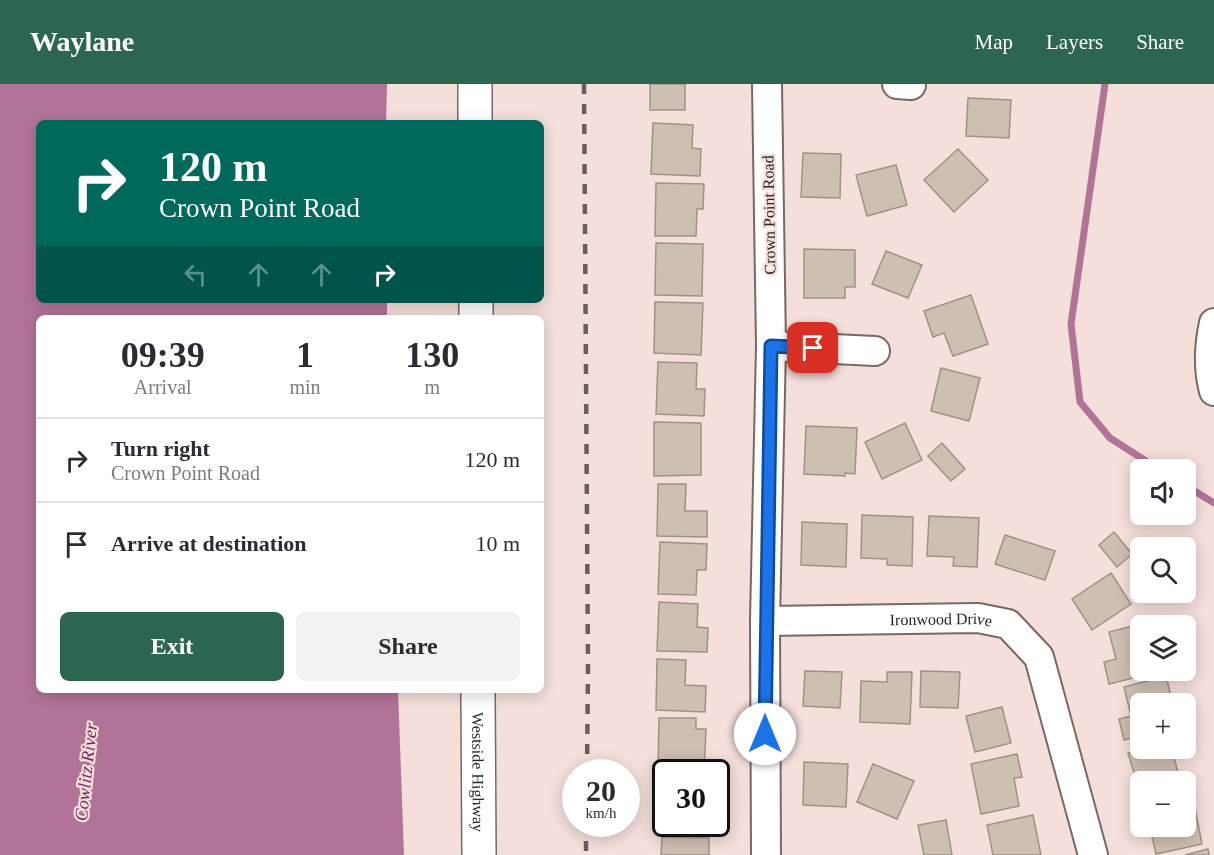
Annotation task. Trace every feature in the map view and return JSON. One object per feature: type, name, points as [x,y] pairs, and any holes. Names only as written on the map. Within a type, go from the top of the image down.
[{"type":"main road","points":[[475,84],[475,120]]},
{"type":"main road","name":"Westside Highway","points":[[478,693],[479,855]]},
{"type":"street","name":"Crown Point Road","points":[[766,855],[765,621],[771,346],[767,84]]},
{"type":"street","points":[[897,84],[911,85]]},
{"type":"street","points":[[1214,323],[1209,344],[1211,382],[1214,391]]},
{"type":"street","points":[[771,346],[875,351]]},
{"type":"street","name":"Ironwood Drive","points":[[765,621],[978,618],[1008,624],[1039,657],[1093,855]]},
{"type":"water","name":"Cowlitz River","points":[[0,84],[387,84],[386,120],[36,120],[36,303],[387,303],[387,315],[36,315],[36,693],[398,693],[404,855],[0,855]]},
{"type":"building","points":[[650,84],[685,84],[685,110],[650,110]]},
{"type":"building","points":[[968,98],[1011,100],[1009,138],[966,136]]},
{"type":"building","points":[[653,123],[693,125],[692,148],[701,149],[700,176],[651,174]]},
{"type":"building","points":[[958,149],[988,180],[954,212],[924,180]]},
{"type":"building","points":[[803,153],[841,154],[840,198],[801,197]]},
{"type":"building","points":[[896,165],[907,205],[867,216],[856,175]]},
{"type":"building","points":[[656,183],[704,184],[703,209],[697,209],[696,236],[655,236]]},
{"type":"building","points":[[656,243],[703,244],[702,296],[655,295]]},
{"type":"building","points":[[804,249],[855,250],[855,287],[845,287],[845,298],[804,298]]},
{"type":"building","points":[[886,251],[922,265],[908,298],[872,284]]},
{"type":"building","points":[[971,295],[988,344],[953,356],[944,333],[933,337],[924,311]]},
{"type":"building","points":[[655,302],[703,303],[701,355],[654,353]]},
{"type":"building","points":[[658,362],[697,363],[696,389],[705,389],[704,416],[656,414]]},
{"type":"building","points":[[941,368],[980,378],[969,421],[931,411]]},
{"type":"building","points":[[654,422],[701,423],[701,475],[654,476]]},
{"type":"building","points":[[905,423],[922,460],[882,479],[865,442]]},
{"type":"building","points":[[806,426],[857,428],[855,474],[845,473],[845,476],[804,474]]},
{"type":"building","points":[[942,443],[965,469],[951,481],[928,456]]},
{"type":"building","points":[[658,484],[686,484],[685,511],[707,511],[707,537],[657,536]]},
{"type":"building","points":[[862,515],[913,517],[912,566],[887,565],[887,559],[861,558]]},
{"type":"building","points":[[929,516],[979,518],[977,567],[953,566],[954,557],[927,556]]},
{"type":"building","points":[[802,522],[847,524],[846,567],[801,565]]},
{"type":"building","points":[[1114,532],[1130,552],[1130,556],[1117,567],[1099,545]]},
{"type":"building","points":[[1005,535],[1055,551],[1045,580],[995,564]]},
{"type":"building","points":[[660,542],[707,544],[706,570],[697,570],[696,595],[658,594]]},
{"type":"building","points":[[1111,573],[1131,604],[1092,630],[1072,599]]},
{"type":"building","points":[[659,602],[698,604],[697,627],[708,628],[707,652],[657,651]]},
{"type":"building","points":[[1130,627],[1130,679],[1109,684],[1104,662],[1116,659],[1109,632]]},
{"type":"building","points":[[657,659],[686,660],[685,685],[706,686],[705,712],[656,710]]},
{"type":"building","points":[[805,671],[842,672],[840,708],[803,706]]},
{"type":"building","points":[[921,671],[960,672],[958,708],[920,707]]},
{"type":"building","points":[[887,672],[912,672],[910,724],[860,722],[861,681],[887,682]]},
{"type":"building","points":[[1147,681],[1167,681],[1170,693],[1130,693],[1130,712],[1124,687]]},
{"type":"building","points":[[1002,707],[1011,743],[975,752],[966,716]]},
{"type":"building","points":[[1130,716],[1130,738],[1124,740],[1119,719]]},
{"type":"building","points":[[659,718],[696,718],[696,729],[706,729],[705,759],[658,759]]},
{"type":"building","points":[[1130,752],[1130,759],[1174,759],[1178,771],[1134,771],[1128,753]]},
{"type":"building","points":[[1017,754],[1022,777],[1014,778],[1019,806],[981,814],[971,764]]},
{"type":"building","points":[[804,762],[848,764],[846,807],[803,805]]},
{"type":"building","points":[[873,764],[914,781],[897,819],[857,802]]},
{"type":"building","points":[[1196,813],[1202,844],[1156,854],[1152,837],[1196,837]]},
{"type":"building","points":[[1033,815],[1041,855],[993,855],[987,825]]},
{"type":"building","points":[[946,820],[952,855],[924,855],[918,825]]},
{"type":"building","points":[[662,837],[709,838],[709,855],[661,855]]},
{"type":"building","points":[[1208,849],[1209,855],[1185,855]]},
{"type":"waterway","points":[[1105,84],[1071,324],[1080,402],[1110,438],[1143,459]]},
{"type":"waterway","points":[[1196,492],[1214,503]]},
{"type":"railway","points":[[584,84],[587,759]]},
{"type":"railway","points":[[586,837],[586,851]]},
{"type":"route","points":[[765,734],[771,346],[813,348]]}]
